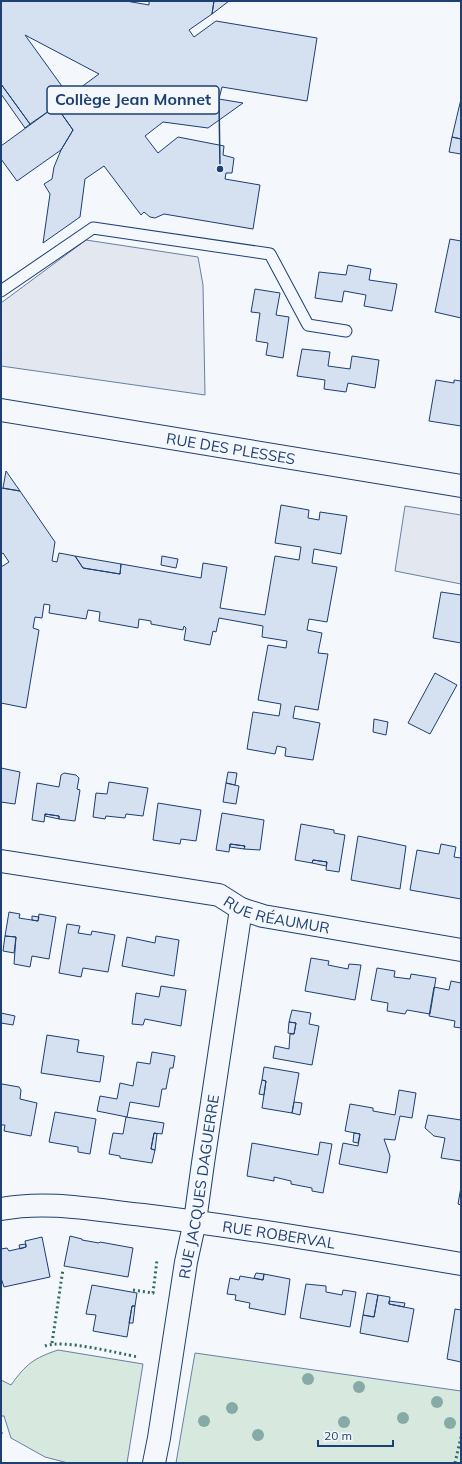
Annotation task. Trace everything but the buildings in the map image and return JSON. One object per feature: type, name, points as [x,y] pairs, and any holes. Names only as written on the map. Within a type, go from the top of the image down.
[{"type":"street","name":"RUE DES PLESSES","points":[[1,410],[461,486]]},
{"type":"street","name":"RUE RÉAUMUR","points":[[1,861],[219,895],[241,909],[263,916],[461,950]]},
{"type":"street","name":"RUE JACQUES DAGUERRE","points":[[154,1463],[186,1262],[195,1221],[202,1163],[241,909]]},
{"type":"street","name":"RUE ROBERVAL","points":[[1,1209],[20,1206],[49,1205],[195,1221],[461,1264]]},
{"type":"lane","points":[[1,291],[93,228],[270,254],[308,325],[346,331]]},
{"type":"shaded area","points":[[86,240],[198,257],[203,285],[205,395],[1,366],[1,303]]},
{"type":"shaded area","points":[[405,506],[461,515],[461,584],[395,571]]},
{"type":"shaded area","points":[[58,1350],[143,1364],[127,1463],[68,1463],[45,1457],[11,1438],[4,1416],[1,1416],[1,1380],[11,1385],[21,1372],[31,1363]]},
{"type":"shaded area","points":[[195,1353],[461,1391],[461,1463],[176,1463]]},
{"type":"hedge","points":[[133,1290],[153,1293],[157,1260]]},
{"type":"hedge","points":[[52,1343],[63,1269]]},
{"type":"hedge","points":[[45,1346],[53,1344],[77,1345],[138,1357]]},
{"type":"hedge","points":[[455,1463],[461,1437]]},
{"type":"place","name":"Collège Jean Monnet","points":[[220,169]]}]
